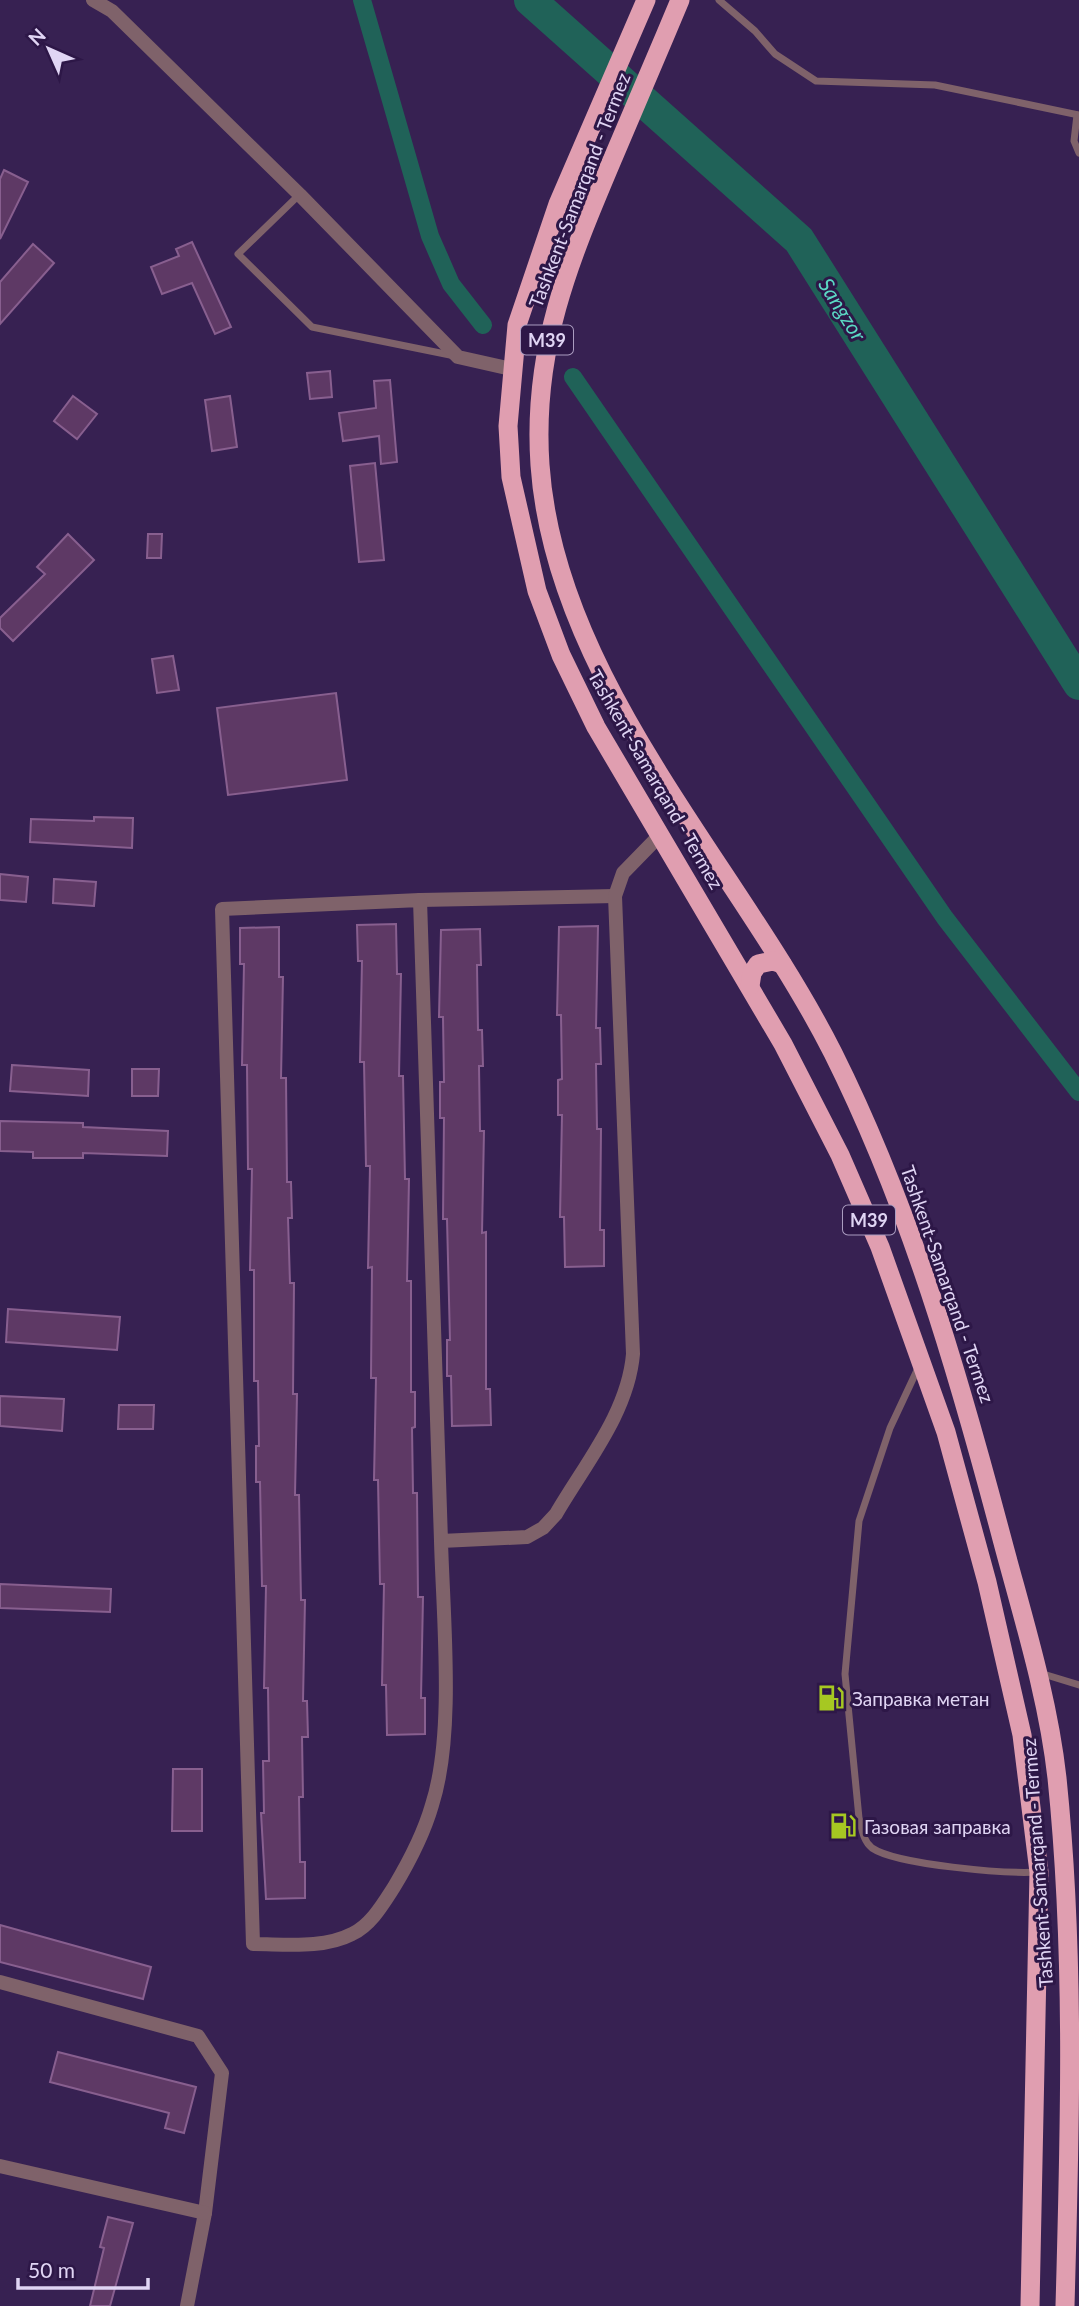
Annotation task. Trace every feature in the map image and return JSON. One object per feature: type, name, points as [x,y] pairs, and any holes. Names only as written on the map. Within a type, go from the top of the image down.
[{"type":"highway","name":"Tashkent-Samarqand - Termez","points":[[646,0],[558,204],[520,315],[511,369],[508,426],[511,477],[537,590],[561,655],[596,727],[750,986],[840,1155],[880,1247],[946,1432],[983,1570],[1022,1735],[1039,1872],[1030,2306]]},
{"type":"highway","name":"Tashkent-Samarqand - Termez","points":[[680,0],[588,217],[555,304],[541,378],[540,468],[554,548],[577,618],[621,712],[782,964],[832,1051],[891,1180],[915,1244],[977,1443],[1038,1672],[1057,1779],[1073,1939],[1065,2306]]},
{"type":"highway","points":[[750,986],[752,972],[758,964],[773,961],[782,964]]},
{"type":"street","points":[[93,0],[110,5],[458,357],[511,369]]},
{"type":"street","points":[[441,1541],[527,1537],[543,1528],[556,1514],[623,1402],[631,1378],[633,1354],[615,896],[623,873],[660,835]]},
{"type":"street","points":[[421,900],[441,1541],[444,1666],[442,1758],[432,1805],[406,1868],[377,1913],[354,1934],[324,1943],[253,1944],[222,909],[421,900],[615,896]]},
{"type":"street","points":[[0,1982],[198,2036],[222,2073],[205,2213],[187,2306]]},
{"type":"street","points":[[0,2166],[205,2213]]},
{"type":"lane","points":[[719,0],[775,54],[816,81],[935,85],[1078,115],[1073,141],[1079,153]]},
{"type":"lane","points":[[300,195],[238,254],[312,327],[458,357]]},
{"type":"lane","points":[[922,1360],[890,1429],[859,1521],[845,1674],[859,1818],[864,1839],[872,1848],[894,1857],[1010,1874],[1039,1872]]},
{"type":"lane","points":[[1038,1672],[1079,1685]]},
{"type":"building","points":[[4,170],[28,182],[0,239],[0,179]]},
{"type":"building","points":[[192,242],[231,327],[215,334],[192,283],[162,294],[151,267],[179,256],[176,249]]},
{"type":"building","points":[[33,244],[54,263],[0,324],[0,282]]},
{"type":"building","points":[[330,371],[332,397],[310,399],[307,373]]},
{"type":"building","points":[[390,380],[397,462],[381,464],[379,436],[343,441],[339,413],[376,408],[374,381]]},
{"type":"building","points":[[73,396],[97,414],[77,439],[54,421]]},
{"type":"building","points":[[230,396],[237,447],[212,451],[205,400]]},
{"type":"building","points":[[375,463],[384,560],[359,562],[350,466]]},
{"type":"building","points":[[68,534],[94,560],[13,641],[0,628],[0,618],[45,574],[37,567]]},
{"type":"building","points":[[148,534],[162,534],[161,558],[147,558]]},
{"type":"building","points":[[173,656],[179,690],[157,693],[152,659]]},
{"type":"building","points":[[336,693],[347,780],[228,795],[217,708]]},
{"type":"building","points":[[94,817],[133,818],[132,848],[30,842],[31,819],[94,821]]},
{"type":"building","points":[[0,874],[28,877],[26,902],[0,900]]},
{"type":"building","points":[[54,879],[96,882],[94,906],[53,903]]},
{"type":"building","points":[[396,924],[397,974],[401,974],[399,1076],[403,1076],[405,1179],[409,1179],[407,1281],[411,1281],[411,1392],[415,1392],[415,1427],[412,1428],[413,1493],[417,1493],[418,1597],[423,1597],[421,1698],[425,1698],[425,1734],[387,1735],[386,1685],[382,1685],[384,1584],[380,1584],[378,1480],[374,1480],[376,1378],[371,1378],[372,1267],[368,1268],[370,1166],[366,1166],[364,1062],[360,1062],[362,961],[358,961],[357,925]]},
{"type":"building","points":[[598,926],[596,1028],[600,1028],[601,1064],[596,1064],[597,1129],[601,1129],[600,1230],[604,1230],[604,1266],[565,1267],[564,1217],[560,1217],[562,1115],[558,1115],[558,1080],[562,1079],[561,1015],[557,1015],[559,927]]},
{"type":"building","points":[[279,927],[279,977],[283,977],[281,1078],[286,1078],[287,1182],[291,1182],[292,1218],[288,1218],[290,1283],[294,1283],[293,1394],[297,1394],[295,1495],[299,1495],[301,1600],[305,1600],[303,1701],[307,1701],[308,1737],[302,1737],[303,1797],[299,1797],[300,1862],[305,1862],[305,1898],[266,1899],[261,1813],[264,1813],[263,1761],[269,1761],[268,1688],[264,1688],[266,1586],[262,1586],[260,1482],[256,1482],[256,1446],[259,1446],[258,1381],[254,1381],[254,1270],[250,1270],[252,1169],[248,1169],[247,1065],[242,1065],[244,964],[240,964],[240,928]]},
{"type":"building","points":[[480,929],[481,965],[477,965],[478,1030],[482,1030],[483,1066],[479,1066],[480,1131],[484,1131],[482,1233],[486,1232],[486,1389],[490,1389],[491,1425],[452,1426],[451,1376],[447,1376],[447,1340],[450,1340],[447,1219],[443,1219],[444,1118],[440,1118],[440,1082],[444,1082],[443,1017],[439,1017],[441,930]]},
{"type":"building","points":[[12,1065],[89,1070],[88,1096],[10,1091]]},
{"type":"building","points":[[132,1069],[159,1069],[158,1096],[132,1096]]},
{"type":"building","points":[[0,1121],[83,1123],[83,1127],[168,1131],[167,1156],[83,1153],[83,1158],[33,1158],[33,1152],[0,1151]]},
{"type":"building","points":[[8,1309],[120,1317],[117,1350],[6,1342]]},
{"type":"building","points":[[0,1396],[64,1399],[62,1431],[0,1426]]},
{"type":"building","points":[[119,1405],[154,1405],[153,1429],[118,1429]]},
{"type":"building","points":[[0,1584],[111,1589],[110,1612],[0,1608]]},
{"type":"building","points":[[173,1769],[202,1769],[202,1831],[172,1831]]},
{"type":"building","points":[[0,1925],[151,1967],[143,1999],[0,1962]]},
{"type":"building","points":[[58,2052],[196,2087],[184,2133],[165,2128],[169,2113],[50,2082]]},
{"type":"building","points":[[108,2217],[133,2223],[110,2306],[90,2306],[104,2248],[100,2247]]},
{"type":"waterway","points":[[362,0],[430,236],[451,284],[483,325]]},
{"type":"waterway","name":"Sangzor","points":[[530,0],[799,240],[1079,684]]},
{"type":"waterway","points":[[573,377],[945,918],[1079,1092]]},
{"type":"place","name":"Заправка метан","points":[[831,1698]]},
{"type":"place","name":"Газовая заправка","points":[[843,1826]]}]
